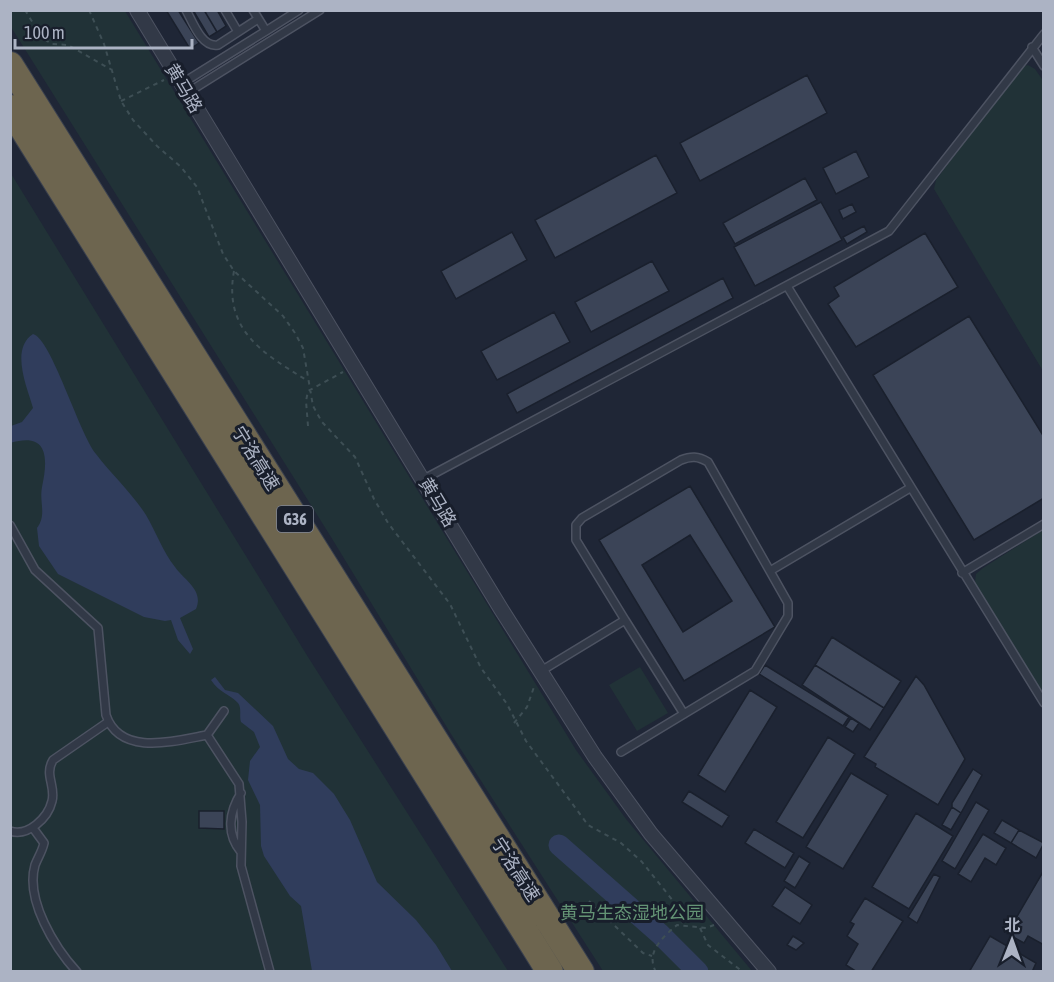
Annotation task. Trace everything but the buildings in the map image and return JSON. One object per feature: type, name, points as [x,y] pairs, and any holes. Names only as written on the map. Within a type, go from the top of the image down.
[{"type":"highway","name":"宁洛高速","points":[[10,66],[581,972]]},
{"type":"highway","name":"宁洛高速","points":[[10,108],[550,972]]},
{"type":"street","name":"黄马路","points":[[137,10],[543,674],[618,790],[651,834],[769,972]]},
{"type":"lane","points":[[186,10],[209,45],[218,45],[258,19]]},
{"type":"lane","points":[[225,10],[238,32]]},
{"type":"lane","points":[[253,10],[266,32]]},
{"type":"lane","points":[[184,88],[299,10]]},
{"type":"lane","points":[[184,88],[321,10]]},
{"type":"lane","points":[[424,479],[889,231],[1044,34]]},
{"type":"lane","points":[[1032,47],[1044,66]]},
{"type":"lane","points":[[787,286],[1044,703]]},
{"type":"lane","points":[[621,752],[684,714],[754,671],[788,616],[788,603],[708,462],[695,457],[685,458],[582,518],[576,525],[576,540],[684,714]]},
{"type":"lane","points":[[770,571],[910,488]]},
{"type":"lane","points":[[962,573],[1044,524]]},
{"type":"lane","points":[[10,525],[35,570],[98,628],[108,722],[134,741],[149,744],[207,735],[224,711]]},
{"type":"lane","points":[[543,674],[625,620]]},
{"type":"lane","points":[[10,831],[23,832],[33,828],[50,809],[53,799],[48,768],[53,760],[108,722]]},
{"type":"lane","points":[[207,735],[231,771],[241,793],[232,813],[231,834],[241,852],[243,874],[270,972]]},
{"type":"lane","points":[[33,828],[44,843],[42,854],[35,864],[34,880],[43,919],[54,942],[77,972]]},
{"type":"path","points":[[25,10],[42,38],[52,44],[68,45],[112,70]]},
{"type":"path","points":[[88,10],[112,70],[121,101],[141,128],[181,167],[197,187],[223,254],[234,271],[283,316],[303,348],[308,381],[306,401],[308,426]]},
{"type":"path","points":[[121,101],[168,79]]},
{"type":"path","points":[[234,271],[234,299],[244,333],[263,352],[308,381]]},
{"type":"path","points":[[308,391],[354,365]]},
{"type":"path","points":[[308,391],[322,422],[355,457],[388,523],[450,604],[481,668],[507,704],[514,723],[588,825],[621,843],[642,862],[678,907],[683,924]]},
{"type":"path","points":[[514,723],[527,707],[533,689],[543,674]]},
{"type":"path","points":[[589,902],[643,953],[652,956]]},
{"type":"path","points":[[656,972],[652,956],[654,949],[672,929],[683,924],[700,928],[715,925],[724,918]]},
{"type":"path","points":[[700,928],[708,945],[743,972]]},
{"type":"green space","name":"黄马生态湿地公园","points":[[11,10],[125,11],[576,750],[626,819],[752,971],[603,971],[451,734],[331,537],[11,27]]},
{"type":"green space","points":[[1028,65],[1035,69],[1044,82],[1043,371],[934,189],[936,180],[1019,68]]},
{"type":"green space","points":[[10,172],[308,657],[508,971],[11,971]]},
{"type":"green space","points":[[1043,530],[1043,696],[975,582],[976,574],[983,568]]},
{"type":"green space","points":[[640,667],[668,713],[637,731],[609,685]]},
{"type":"water","points":[[33,334],[40,339],[48,351],[89,443],[140,507],[171,561],[196,591],[198,602],[196,609],[180,618],[193,649],[190,654],[178,640],[171,620],[144,617],[58,574],[39,546],[37,528],[42,518],[41,493],[45,467],[43,450],[39,444],[32,441],[23,440],[10,443],[11,426],[22,422],[33,408],[24,379],[21,358],[26,341]]},
{"type":"water","points":[[215,677],[225,690],[238,693],[273,726],[288,759],[299,769],[313,773],[334,794],[350,820],[377,882],[416,920],[436,945],[452,971],[312,971],[301,906],[290,896],[264,856],[261,846],[260,805],[248,780],[250,761],[260,747],[254,732],[241,722],[238,703],[214,684],[211,680]]},
{"type":"waterway","points":[[559,845],[660,934],[698,972]]}]
